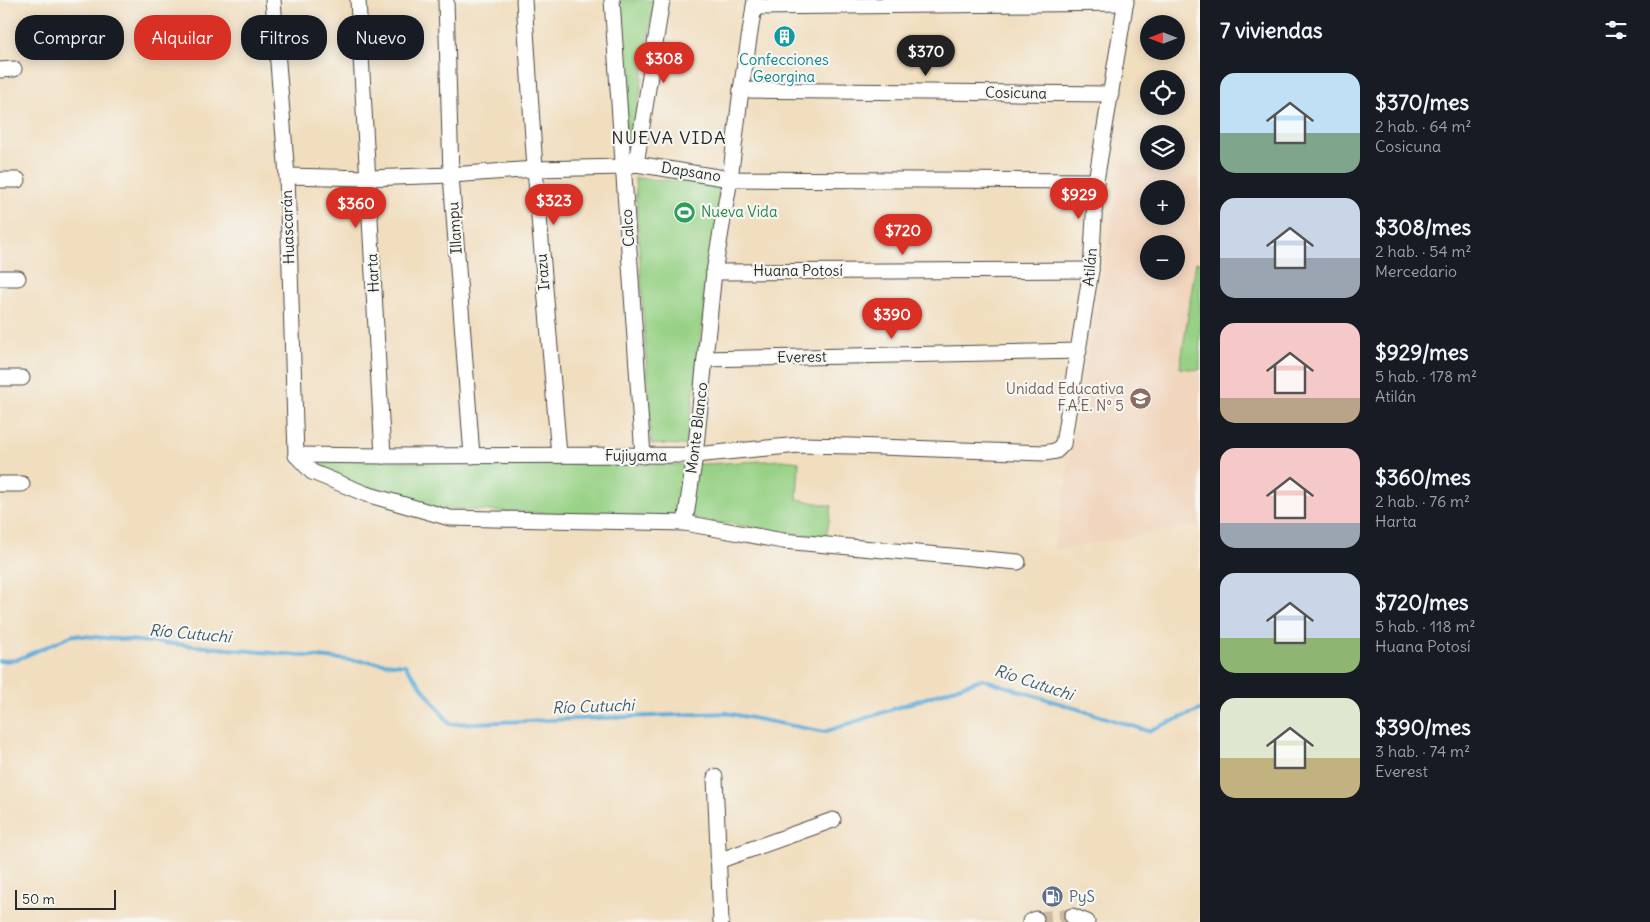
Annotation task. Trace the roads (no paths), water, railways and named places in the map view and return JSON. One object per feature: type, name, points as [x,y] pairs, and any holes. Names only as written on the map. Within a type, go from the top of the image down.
[{"type":"street","name":"Huascarán","points":[[273,0],[286,176],[296,455]]},
{"type":"street","name":"Harta","points":[[358,0],[384,456]]},
{"type":"street","name":"Illampu","points":[[446,0],[451,175],[472,456]]},
{"type":"street","name":"Irazu","points":[[524,0],[534,169],[559,455]]},
{"type":"street","name":"Calco","points":[[612,0],[630,165],[643,456]]},
{"type":"street","points":[[630,165],[662,0]]},
{"type":"street","points":[[754,4],[1126,1]]},
{"type":"street","name":"Atilán","points":[[1063,444],[1091,270],[1096,180],[1126,1]]},
{"type":"street","name":"Monte Blanco","points":[[685,523],[695,455],[714,272],[730,179],[754,4]]},
{"type":"street","name":"Cosicuna","points":[[741,90],[1111,94]]},
{"type":"street","name":"Dapsano","points":[[286,176],[368,178],[630,165],[730,179],[1096,180]]},
{"type":"street","points":[[0,180],[18,180]]},
{"type":"street","name":"Huana Potosí","points":[[714,272],[1091,270]]},
{"type":"street","points":[[0,278],[18,278]]},
{"type":"street","name":"Everest","points":[[705,359],[1079,351]]},
{"type":"street","points":[[0,378],[22,378]]},
{"type":"street","name":"Fujiyama","points":[[296,455],[643,456],[695,455],[799,446],[852,446],[1044,453],[1056,451],[1063,444]]},
{"type":"street","points":[[296,455],[312,472],[366,494],[450,518],[685,523],[783,541],[1018,562]]},
{"type":"street","points":[[0,484],[22,484]]},
{"type":"street","points":[[715,776],[721,922]]},
{"type":"street","points":[[718,861],[833,820]]},
{"type":"street","points":[[1072,916],[1087,922]]},
{"type":"waterway","name":"Río Cutuchi","points":[[0,661],[16,660],[73,635],[405,665],[450,724],[726,713],[825,732],[982,679],[1148,731],[1200,710]]},
{"type":"tunnel","points":[[1036,919],[1072,916]]},
{"type":"place","name":"Confecciones Georgina","points":[[784,37]]},
{"type":"place","name":"Nueva Vida","points":[[685,212]]},
{"type":"place","name":"Unidad Educativa F.A.E. Nº 5","points":[[1140,398]]},
{"type":"place","name":"PyS","points":[[1053,897]]},
{"type":"district","name":"NUEVA VIDA","points":[[669,138]]}]
